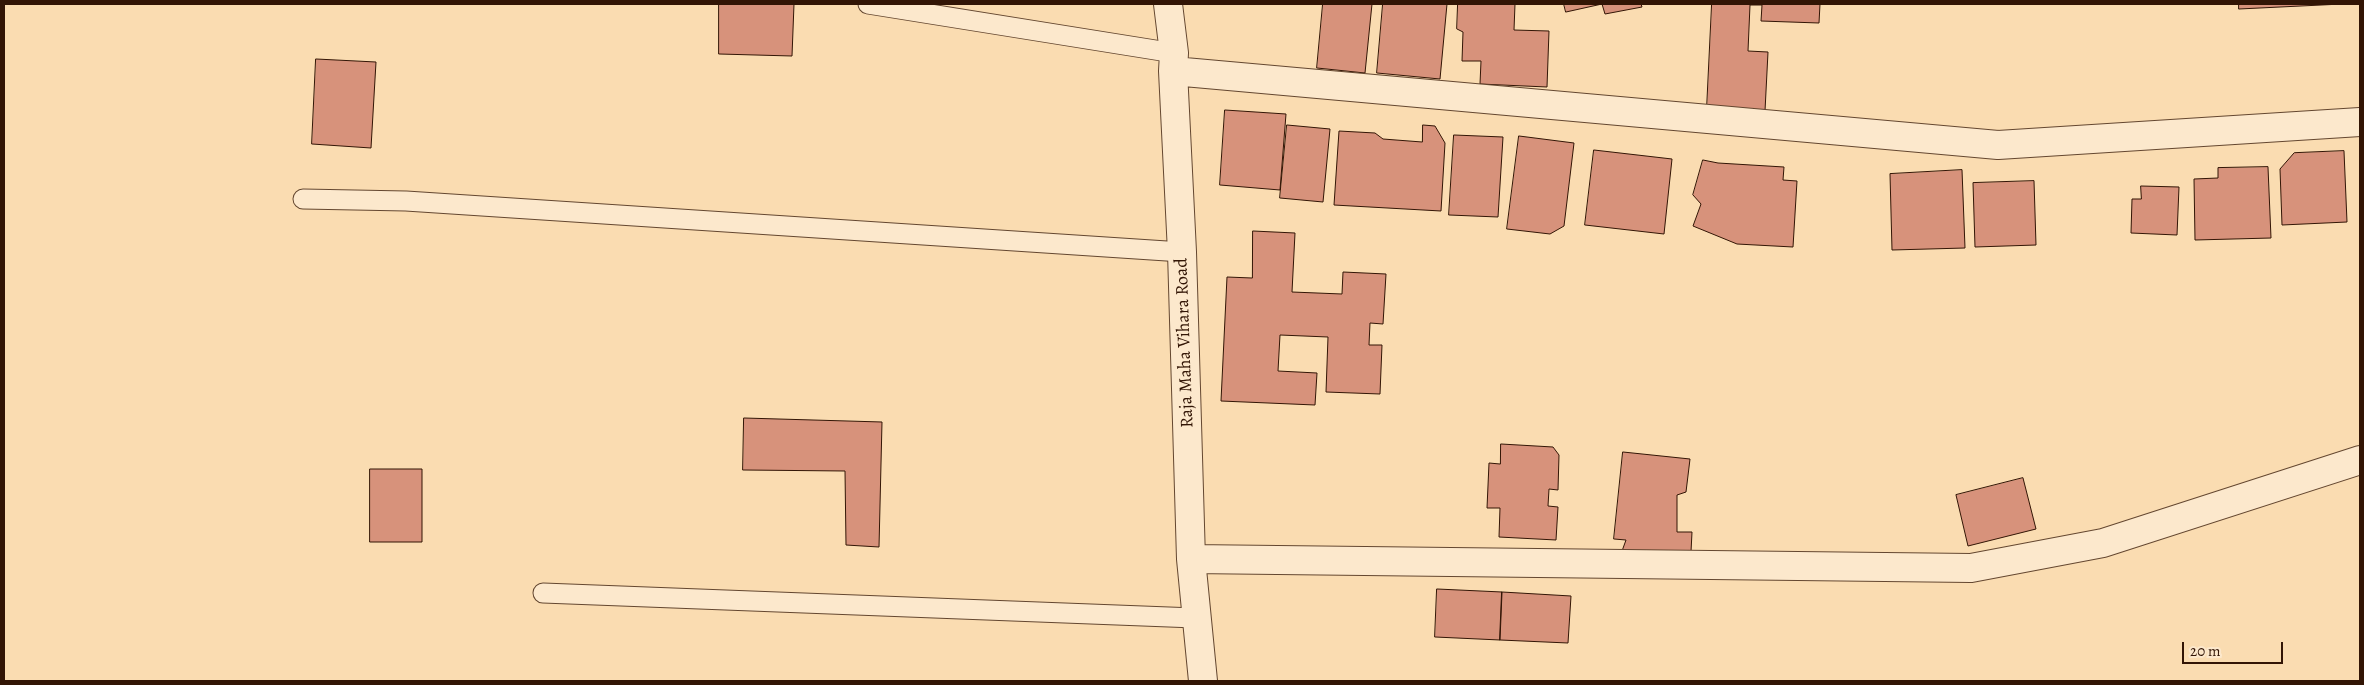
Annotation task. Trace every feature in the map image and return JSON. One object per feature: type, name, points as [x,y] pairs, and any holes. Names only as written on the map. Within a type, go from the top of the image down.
[{"type":"street","name":"Raja Maha Vihara Road","points":[[1168,4],[1174,62],[1182,252],[1191,559],[1195,618],[1203,681]]},
{"type":"street","points":[[1174,62],[1998,145],[2360,122]]},
{"type":"street","points":[[1191,559],[1971,568],[2103,544],[2360,460]]},
{"type":"lane","points":[[868,4],[1174,62]]},
{"type":"lane","points":[[303,198],[406,201],[1182,252]]},
{"type":"lane","points":[[543,593],[1195,618]]},
{"type":"building","points":[[719,4],[794,4],[792,56],[719,54]]},
{"type":"building","points":[[1323,4],[1372,4],[1365,73],[1317,68]]},
{"type":"building","points":[[1383,4],[1447,4],[1440,79],[1377,73]]},
{"type":"building","points":[[1458,4],[1515,4],[1514,30],[1549,31],[1547,87],[1480,84],[1481,61],[1462,61],[1463,32],[1457,29]]},
{"type":"building","points":[[1564,4],[1602,4],[1566,12]]},
{"type":"building","points":[[1602,4],[1641,4],[1642,7],[1605,14]]},
{"type":"building","points":[[1712,4],[1820,4],[1819,23],[1761,21],[1762,5],[1750,5],[1748,51],[1768,52],[1765,111],[1707,108]]},
{"type":"building","points":[[2239,4],[2342,4],[2239,9]]},
{"type":"building","points":[[316,59],[376,62],[371,148],[312,144]]},
{"type":"building","points":[[1225,110],[1286,114],[1280,190],[1220,185]]},
{"type":"building","points":[[1287,125],[1330,129],[1323,202],[1280,198]]},
{"type":"building","points":[[1423,125],[1435,126],[1445,143],[1441,211],[1334,205],[1339,131],[1375,133],[1383,139],[1422,142]]},
{"type":"building","points":[[1454,135],[1503,137],[1498,217],[1449,215]]},
{"type":"building","points":[[1519,136],[1574,143],[1564,226],[1550,234],[1507,229]]},
{"type":"building","points":[[1594,150],[1672,159],[1664,234],[1585,225]]},
{"type":"building","points":[[2344,151],[2347,222],[2282,225],[2280,169],[2294,153]]},
{"type":"building","points":[[1703,160],[1718,163],[1784,167],[1783,180],[1797,181],[1793,247],[1737,244],[1693,226],[1701,204],[1693,195]]},
{"type":"building","points":[[2268,167],[2271,238],[2195,240],[2194,179],[2218,178],[2218,168]]},
{"type":"building","points":[[1962,170],[1965,248],[1892,250],[1890,174]]},
{"type":"building","points":[[2034,181],[2036,245],[1975,247],[1973,183]]},
{"type":"building","points":[[2141,186],[2179,187],[2177,235],[2131,233],[2132,199],[2141,199]]},
{"type":"building","points":[[1253,231],[1295,233],[1292,292],[1342,294],[1343,272],[1386,274],[1383,324],[1370,323],[1369,345],[1382,345],[1380,394],[1326,392],[1328,337],[1280,335],[1278,371],[1317,373],[1315,405],[1221,401],[1227,277],[1252,278]]},
{"type":"building","points":[[744,418],[882,422],[879,547],[846,545],[845,471],[743,470]]},
{"type":"building","points":[[1501,444],[1553,447],[1559,455],[1558,490],[1549,489],[1548,506],[1558,507],[1556,540],[1499,537],[1500,508],[1487,508],[1489,463],[1500,464]]},
{"type":"building","points":[[1623,452],[1690,459],[1686,492],[1677,495],[1677,532],[1692,532],[1691,552],[1622,551],[1626,540],[1614,539]]},
{"type":"building","points":[[370,469],[422,469],[422,542],[370,542]]},
{"type":"building","points":[[2023,478],[2036,529],[1968,546],[1956,495]]},
{"type":"building","points":[[1437,589],[1502,592],[1500,640],[1435,637]]},
{"type":"building","points":[[1502,592],[1571,596],[1568,643],[1500,640]]}]
